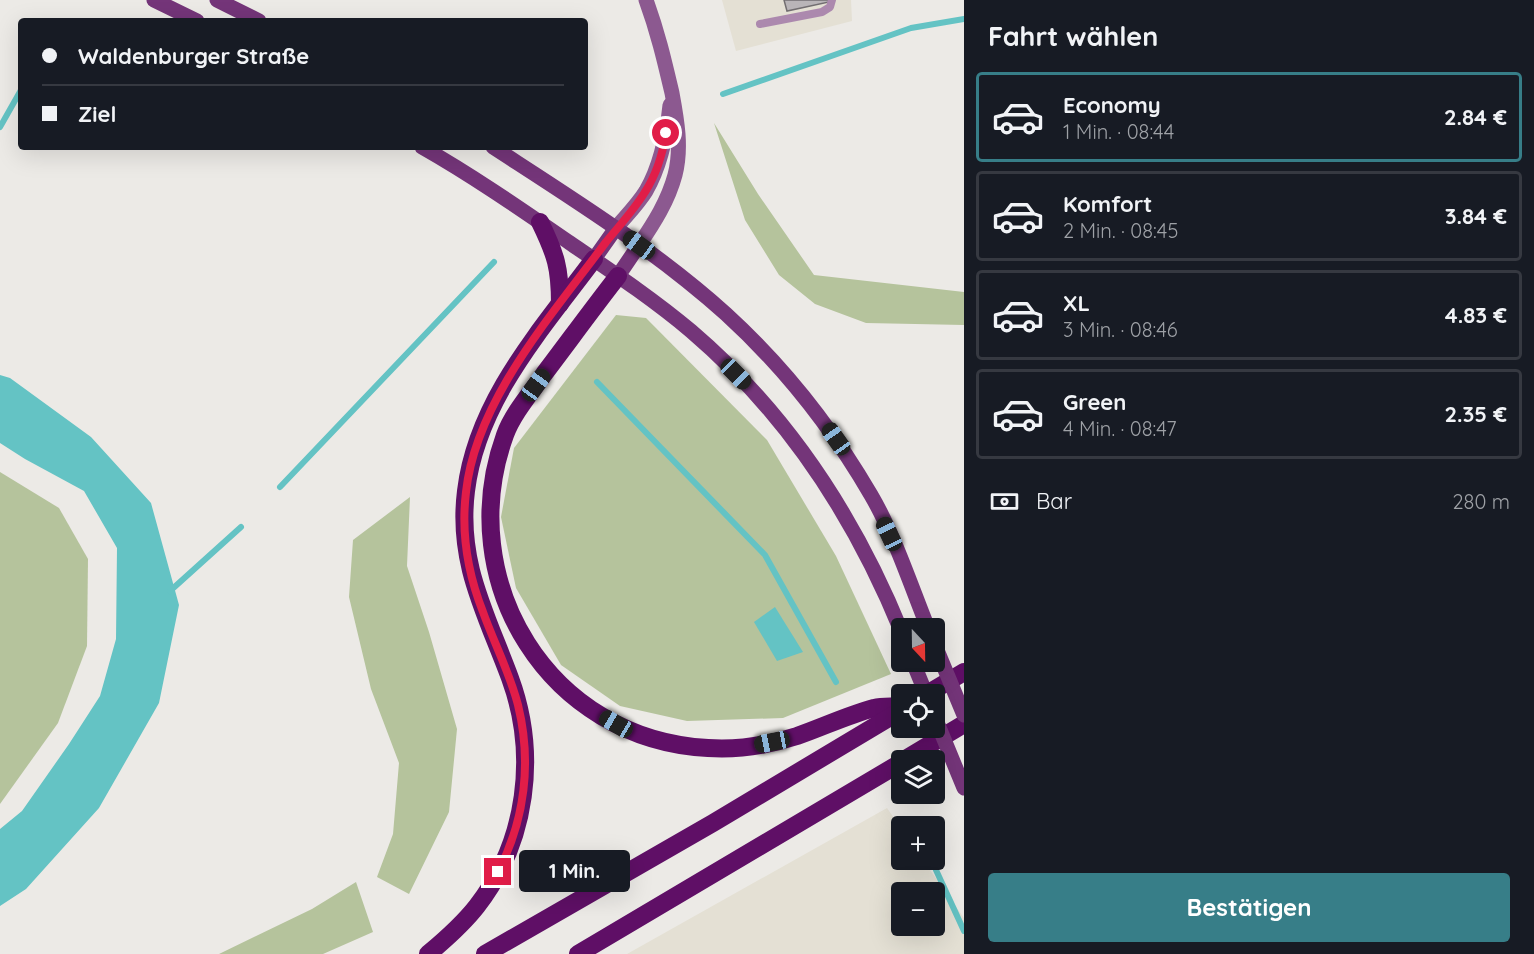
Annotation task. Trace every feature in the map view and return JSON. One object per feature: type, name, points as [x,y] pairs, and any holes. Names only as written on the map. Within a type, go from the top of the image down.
[{"type":"highway","points":[[540,222],[552,247],[560,274],[560,304]]},
{"type":"highway","points":[[428,954],[460,926],[492,884],[514,836],[525,785],[523,731],[513,687],[483,612],[469,565],[465,525],[466,492],[472,459],[485,419],[524,354],[594,259]]},
{"type":"highway","points":[[618,276],[523,403],[507,431],[498,456],[492,482],[491,544],[500,587],[521,635],[553,677],[593,711],[641,735],[687,746],[730,748],[772,742],[796,736],[875,708],[891,708]]},
{"type":"highway","points":[[943,684],[964,672]]},
{"type":"highway","points":[[485,954],[713,823],[891,715]]},
{"type":"highway","points":[[921,750],[964,724]]},
{"type":"highway","points":[[578,954],[891,768]]},
{"type":"main road","points":[[154,0],[191,18]]},
{"type":"main road","points":[[217,0],[253,18]]},
{"type":"main road","points":[[427,150],[540,222],[618,276],[691,332],[744,381],[804,451],[850,522],[896,618]]},
{"type":"main road","points":[[498,150],[616,228],[672,269],[733,321],[794,385],[822,421],[873,497],[924,618]]},
{"type":"main road","points":[[594,259],[616,228]]},
{"type":"main road","points":[[618,276],[639,245]]},
{"type":"main road","points":[[945,669],[964,715]]},
{"type":"main road","points":[[943,738],[964,788]]},
{"type":"street","points":[[639,245],[664,206],[675,174],[679,123],[664,54],[646,0]]},
{"type":"street","points":[[616,228],[645,192],[655,169],[664,145],[672,93]]},
{"type":"lane","points":[[760,24],[822,12],[830,7],[832,0]]},
{"type":"shaded area","points":[[722,0],[851,0],[852,21],[736,51]]},
{"type":"shaded area","points":[[887,808],[893,816],[891,870],[930,870],[939,882],[891,882],[891,936],[945,936],[945,891],[964,918],[964,954],[627,954]]},
{"type":"green space","points":[[714,123],[758,194],[814,275],[964,292],[964,325],[866,323],[815,304],[779,275],[745,220]]},
{"type":"green space","points":[[616,315],[646,318],[767,440],[836,556],[891,674],[783,718],[687,721],[620,706],[561,665],[516,588],[501,517],[514,448]]},
{"type":"green space","points":[[0,472],[59,508],[88,559],[87,646],[58,723],[0,804]]},
{"type":"green space","points":[[410,497],[407,566],[457,729],[449,812],[409,894],[377,877],[393,834],[399,763],[371,689],[349,597],[353,540]]},
{"type":"green space","points":[[356,882],[373,932],[323,954],[219,954],[312,909]]},
{"type":"water","points":[[0,375],[10,378],[91,437],[151,503],[179,605],[159,703],[99,808],[26,889],[0,906],[0,829],[22,811],[100,696],[116,639],[117,548],[84,491],[0,443]]},
{"type":"water","points":[[775,607],[803,652],[777,661],[754,622]]},
{"type":"building","points":[[784,0],[829,0],[829,2],[787,11]]},
{"type":"waterway","points":[[723,94],[911,28],[964,19]]},
{"type":"waterway","points":[[0,127],[18,95]]},
{"type":"waterway","points":[[280,487],[494,262]]},
{"type":"waterway","points":[[597,382],[765,555],[836,682]]},
{"type":"waterway","points":[[170,591],[241,527]]},
{"type":"waterway","points":[[936,870],[964,931]]},
{"type":"route","points":[[498,872],[514,836],[520,811],[525,785],[525,758],[518,705],[474,589],[469,565],[464,517],[470,467],[476,443],[496,397],[524,354],[645,192],[664,145],[666,133]]}]
